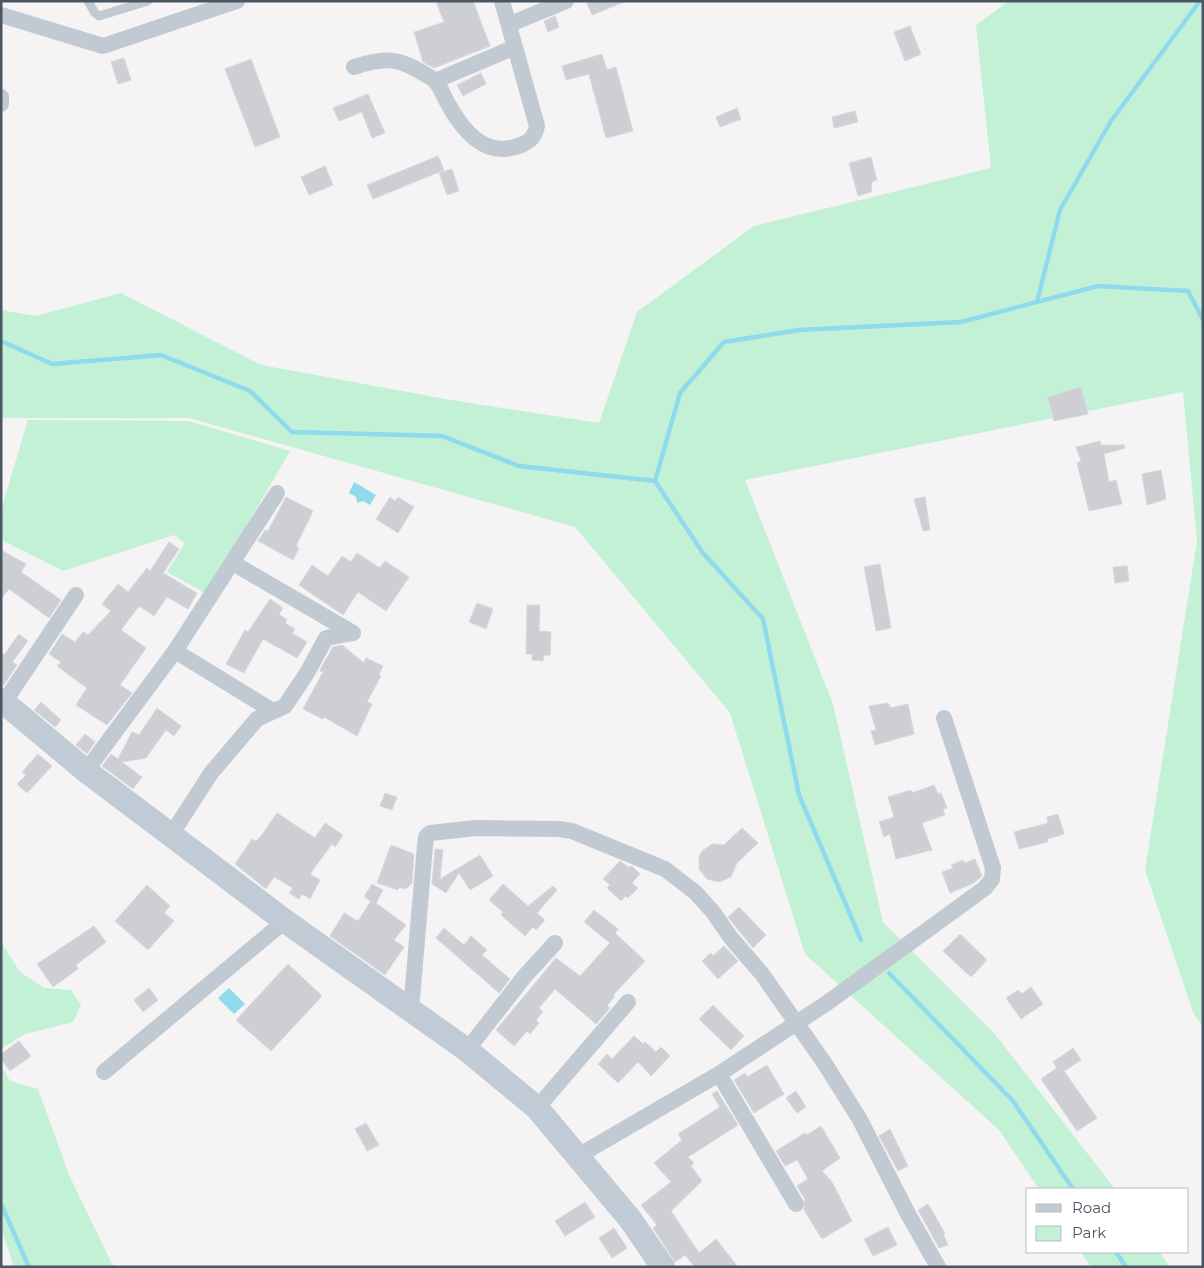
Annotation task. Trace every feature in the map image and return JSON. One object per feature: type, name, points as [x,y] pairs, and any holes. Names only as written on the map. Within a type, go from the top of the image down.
[{"type":"street","points":[[1,16],[103,46],[237,1]]},
{"type":"street","points":[[354,67],[376,60],[392,59],[435,80],[457,121],[470,137],[486,147],[499,149],[517,146],[534,137],[537,126],[510,24],[502,1]]},
{"type":"street","points":[[510,24],[566,1]]},
{"type":"street","points":[[435,80],[515,47]]},
{"type":"street","points":[[1,97],[1,104]]},
{"type":"street","points":[[86,771],[175,651],[277,493]]},
{"type":"street","points":[[171,835],[211,773],[257,719],[285,706],[308,673],[326,638],[353,633],[233,563]]},
{"type":"street","points":[[76,595],[2,703],[86,771],[285,921],[467,1050],[537,1108],[630,1219],[663,1267]]},
{"type":"street","points":[[175,651],[273,711]]},
{"type":"street","points":[[578,1156],[719,1074],[827,1003],[985,888],[992,879],[993,868],[944,718]]},
{"type":"street","points":[[411,1011],[426,837],[439,831],[476,828],[544,828],[572,831],[665,870],[684,883],[713,912],[797,1022],[859,1118],[908,1214],[938,1267]]},
{"type":"street","points":[[104,1072],[285,921]]},
{"type":"street","points":[[467,1050],[524,977],[555,942]]},
{"type":"street","points":[[537,1108],[628,1002]]},
{"type":"street","points":[[719,1074],[796,1204]]},
{"type":"lane","points":[[88,1],[94,13],[99,16],[148,1]]},
{"type":"green space","points":[[1009,1],[1203,1],[1203,1027],[1193,1012],[1145,870],[1197,541],[1183,392],[745,480],[833,704],[883,922],[994,1033],[1114,1188],[1038,1188],[999,1130],[805,954],[730,713],[575,527],[189,418],[1,418],[1,310],[36,316],[121,293],[261,365],[451,400],[599,423],[637,312],[754,226],[991,168],[976,25]]},
{"type":"green space","points":[[28,420],[189,421],[290,451],[207,594],[167,572],[185,543],[174,535],[63,571],[1,540],[1,510]]},
{"type":"green space","points":[[1,942],[20,972],[44,988],[71,990],[81,1005],[73,1022],[25,1034],[1,1049]]},
{"type":"green space","points":[[1,1065],[10,1081],[38,1089],[69,1175],[112,1264],[118,1267],[14,1267],[1,1228]]},
{"type":"green space","points":[[1082,1253],[1160,1253],[1170,1267],[1091,1267]]},
{"type":"water","points":[[354,482],[376,495],[370,505],[363,501],[357,503],[356,497],[349,493]]},
{"type":"water","points":[[229,988],[245,1004],[234,1014],[218,998]]},
{"type":"building","points":[[436,1],[473,1],[490,46],[434,68],[423,62],[414,32],[444,22]]},
{"type":"building","points":[[586,1],[624,1],[624,2],[592,15]]},
{"type":"building","points":[[555,16],[559,27],[548,32],[544,21]]},
{"type":"building","points":[[910,26],[921,54],[905,61],[894,32]]},
{"type":"building","points":[[602,54],[607,70],[616,67],[633,131],[606,138],[589,74],[566,80],[562,66]]},
{"type":"building","points":[[124,58],[131,80],[118,84],[111,62]]},
{"type":"building","points":[[251,59],[280,137],[255,147],[225,69]]},
{"type":"building","points":[[481,73],[486,84],[463,96],[457,85]]},
{"type":"building","points":[[368,94],[385,133],[372,138],[362,112],[339,121],[333,108]]},
{"type":"building","points":[[737,108],[741,119],[720,127],[716,117]]},
{"type":"building","points":[[855,111],[858,122],[834,128],[832,117]]},
{"type":"building","points":[[438,156],[444,170],[373,199],[367,185]]},
{"type":"building","points":[[871,157],[877,180],[872,182],[871,192],[858,196],[849,163]]},
{"type":"building","points":[[325,166],[333,185],[309,195],[301,177]]},
{"type":"building","points":[[452,169],[459,191],[447,195],[439,173]]},
{"type":"building","points":[[1081,387],[1088,414],[1054,421],[1048,397]]},
{"type":"building","points":[[1100,441],[1101,445],[1124,445],[1125,448],[1104,454],[1109,482],[1116,480],[1122,504],[1089,511],[1077,463],[1081,461],[1076,447]]},
{"type":"building","points":[[1161,470],[1166,499],[1147,505],[1142,474]]},
{"type":"building","points":[[286,497],[313,511],[296,546],[299,548],[293,560],[258,541],[265,530],[268,531]]},
{"type":"building","points":[[390,497],[395,501],[398,497],[414,507],[398,533],[376,519]]},
{"type":"building","points":[[925,497],[930,530],[923,531],[914,499]]},
{"type":"building","points":[[169,542],[179,549],[163,573],[197,593],[188,609],[167,597],[154,616],[139,606],[121,630],[146,648],[120,685],[132,693],[107,725],[76,705],[87,688],[57,666],[61,662],[49,654],[62,634],[75,642],[83,632],[88,635],[111,611],[102,604],[118,584],[128,592],[147,568],[150,571]]},
{"type":"building","points":[[1,550],[26,564],[21,572],[61,600],[49,618],[9,589],[1,599]]},
{"type":"building","points":[[357,553],[380,568],[385,561],[409,577],[386,611],[358,592],[343,615],[299,585],[312,565],[328,576],[342,556],[351,562]]},
{"type":"building","points":[[880,564],[891,628],[876,631],[864,567]]},
{"type":"building","points":[[1127,566],[1129,581],[1115,583],[1113,567]]},
{"type":"building","points":[[270,599],[283,608],[279,614],[287,620],[285,623],[295,629],[292,633],[307,642],[297,658],[263,639],[244,673],[226,664],[245,630],[248,632]]},
{"type":"building","points":[[477,603],[493,609],[486,629],[469,622]]},
{"type":"building","points":[[527,605],[540,605],[539,631],[551,632],[550,655],[544,655],[543,661],[532,660],[532,654],[526,654]]},
{"type":"building","points":[[19,634],[28,641],[12,662],[17,665],[3,686],[1,653],[4,655]]},
{"type":"building","points":[[342,645],[364,663],[366,658],[383,666],[379,675],[381,676],[367,702],[372,704],[357,736],[324,717],[323,719],[303,709],[323,672],[320,671],[321,668],[333,647]]},
{"type":"building","points":[[41,702],[61,720],[55,727],[34,710]]},
{"type":"building","points":[[888,703],[891,708],[908,704],[914,734],[875,745],[871,731],[876,730],[869,706]]},
{"type":"building","points":[[157,708],[181,726],[174,736],[166,730],[146,758],[122,762],[142,777],[133,789],[102,766],[111,754],[118,759],[132,732],[139,735]]},
{"type":"building","points":[[85,734],[95,742],[87,754],[76,745]]},
{"type":"building","points":[[38,754],[52,766],[27,793],[17,784],[26,775],[22,772]]},
{"type":"building","points":[[934,785],[938,794],[941,793],[947,808],[943,809],[945,815],[922,823],[932,850],[896,859],[890,834],[884,837],[879,822],[894,817],[888,797],[911,790],[912,793]]},
{"type":"building","points":[[385,793],[397,797],[392,810],[380,806]]},
{"type":"building","points":[[277,813],[315,838],[325,823],[343,835],[335,847],[332,844],[310,874],[320,880],[310,899],[302,894],[299,899],[289,893],[293,888],[274,877],[266,889],[235,864],[252,839],[256,841],[261,836]]},
{"type":"building","points":[[1058,814],[1064,834],[1047,839],[1048,842],[1019,849],[1014,832],[1048,823],[1047,817]]},
{"type":"building","points":[[742,828],[758,843],[737,863],[731,877],[719,882],[707,879],[699,869],[699,857],[702,851],[712,844],[724,845]]},
{"type":"building","points":[[391,845],[414,854],[412,883],[406,889],[399,887],[398,890],[377,883]]},
{"type":"building","points":[[435,849],[443,850],[440,879],[480,855],[493,876],[470,890],[459,873],[446,893],[432,884]]},
{"type":"building","points":[[975,859],[982,876],[974,883],[950,893],[942,872],[953,868],[951,865],[963,860],[965,863]]},
{"type":"building","points":[[620,861],[628,867],[632,866],[640,874],[632,883],[638,888],[628,898],[626,896],[621,901],[607,888],[610,885],[603,879]]},
{"type":"building","points":[[372,884],[383,890],[376,903],[406,925],[394,940],[404,947],[385,975],[330,936],[344,913],[358,921],[371,901],[364,897]]},
{"type":"building","points":[[503,884],[528,906],[553,886],[557,890],[537,913],[545,920],[536,930],[533,927],[525,936],[501,915],[503,912],[489,900]]},
{"type":"building","points":[[147,885],[170,906],[164,913],[174,921],[148,950],[115,921]]},
{"type":"building","points":[[739,907],[766,935],[753,948],[728,917]]},
{"type":"building","points":[[594,910],[618,929],[615,933],[645,961],[613,995],[615,996],[607,1006],[610,1008],[596,1024],[555,989],[539,1008],[543,1012],[536,1020],[539,1023],[530,1034],[527,1031],[514,1046],[496,1030],[556,958],[580,976],[610,943],[584,922]]},
{"type":"building","points":[[94,926],[106,942],[76,965],[78,969],[53,987],[37,964]]},
{"type":"building","points":[[444,928],[464,945],[471,936],[487,950],[482,955],[510,979],[499,993],[436,938]]},
{"type":"building","points":[[960,934],[987,960],[971,977],[943,951]]},
{"type":"building","points":[[724,946],[738,961],[718,979],[702,961],[711,953],[713,956]]},
{"type":"building","points":[[288,964],[322,996],[271,1051],[236,1020]]},
{"type":"building","points":[[1031,987],[1043,1004],[1021,1019],[1006,998],[1018,990],[1022,994]]},
{"type":"building","points":[[149,988],[158,1000],[143,1012],[134,1000]]},
{"type":"building","points":[[713,1005],[744,1036],[731,1050],[699,1019]]},
{"type":"building","points":[[634,1036],[643,1044],[645,1042],[656,1052],[661,1047],[670,1056],[651,1076],[638,1062],[618,1083],[598,1064],[607,1054],[612,1059]]},
{"type":"building","points":[[19,1041],[31,1056],[10,1071],[1,1059],[1,1054]]},
{"type":"building","points":[[1073,1048],[1081,1060],[1064,1071],[1097,1118],[1077,1131],[1041,1079],[1057,1068],[1053,1062]]},
{"type":"building","points":[[767,1065],[784,1094],[754,1113],[734,1080],[745,1073],[747,1077]]},
{"type":"building","points":[[717,1091],[738,1125],[688,1157],[694,1163],[691,1166],[702,1181],[671,1211],[699,1253],[716,1239],[738,1267],[695,1267],[685,1255],[675,1262],[653,1228],[657,1225],[641,1205],[671,1182],[654,1163],[682,1140],[678,1134],[720,1107],[712,1094]]},
{"type":"building","points":[[796,1091],[806,1107],[797,1113],[786,1098]]},
{"type":"building","points":[[366,1123],[379,1145],[367,1151],[355,1129]]},
{"type":"building","points":[[821,1126],[840,1158],[822,1171],[832,1182],[852,1221],[822,1239],[804,1210],[805,1199],[797,1186],[808,1179],[797,1160],[785,1166],[776,1151],[805,1133],[807,1135]]},
{"type":"building","points":[[890,1129],[908,1166],[898,1171],[879,1136]]},
{"type":"building","points":[[585,1202],[595,1217],[565,1236],[555,1221]]},
{"type":"building","points":[[928,1204],[945,1233],[943,1234],[948,1245],[939,1248],[918,1210]]},
{"type":"building","points":[[888,1227],[897,1245],[873,1256],[864,1239]]},
{"type":"building","points":[[614,1228],[627,1248],[612,1258],[599,1238]]},
{"type":"waterway","points":[[1037,302],[1060,210],[1111,121],[1200,1]]},
{"type":"waterway","points":[[1,341],[52,364],[161,355],[250,391],[292,432],[442,436],[519,466],[655,481],[680,393],[724,342],[799,330],[961,322],[1098,286],[1188,291],[1203,320]]},
{"type":"waterway","points":[[655,481],[703,553],[763,619],[799,795],[861,940]]},
{"type":"waterway","points":[[889,973],[1013,1101],[1072,1188]]},
{"type":"waterway","points":[[1,1204],[29,1267]]},
{"type":"waterway","points":[[1117,1253],[1126,1267]]}]
